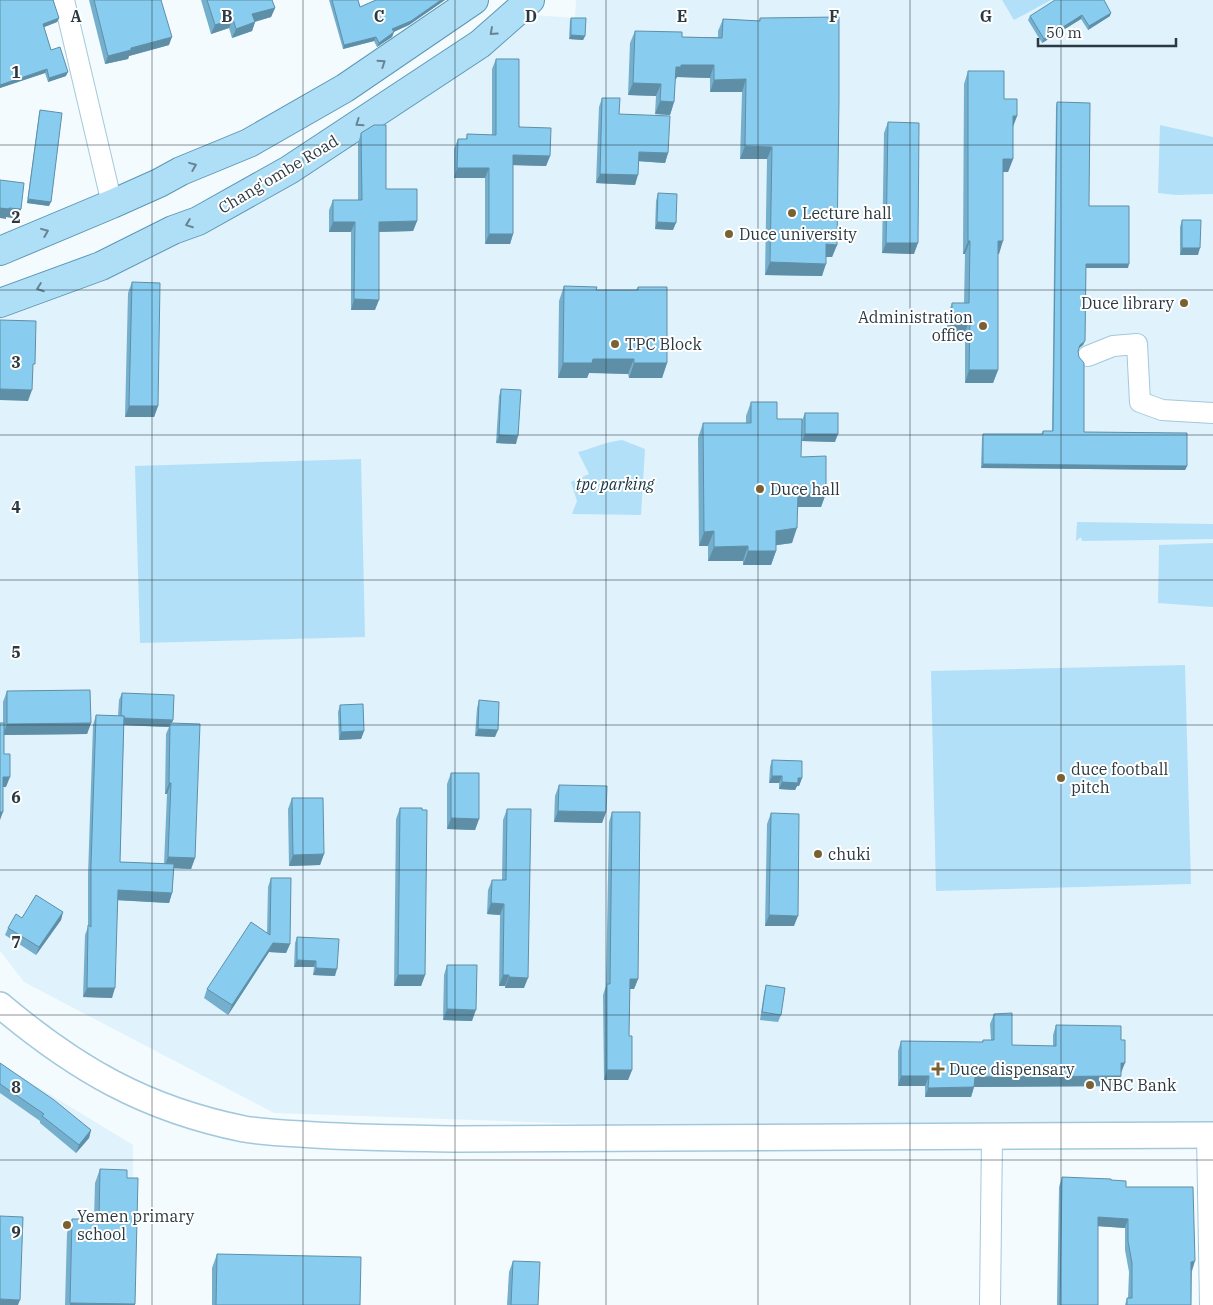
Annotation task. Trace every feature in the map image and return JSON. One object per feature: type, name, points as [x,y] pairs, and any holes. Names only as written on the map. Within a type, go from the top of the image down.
[{"type":"main road","points":[[0,251],[160,183],[181,170],[257,138],[345,88],[474,0]]},
{"type":"main road","name":"Chang'ombe Road","points":[[0,303],[101,266],[173,230],[198,221],[290,170],[480,44],[530,0]]},
{"type":"street","points":[[64,0],[112,204]]},
{"type":"street","points":[[1088,356],[1113,346],[1137,344],[1140,402],[1162,410],[1213,413]]},
{"type":"street","points":[[0,1005],[56,1050],[89,1071],[133,1094],[152,1103],[177,1111],[245,1129],[315,1135],[441,1138],[1210,1135],[1210,1305]]},
{"type":"street","points":[[990,1305],[992,1137]]},
{"type":"shaded area","points":[[576,0],[1213,0],[1213,1126],[700,1128],[274,1113],[24,982],[0,951],[0,308],[117,265],[532,15],[575,18]]},
{"type":"shaded area","name":"Yemen primary school","points":[[0,1064],[133,1145],[134,1305],[0,1305]]},
{"type":"green space","points":[[1002,0],[1051,0],[1014,20]]},
{"type":"green space","points":[[1160,125],[1213,137],[1213,194],[1176,195],[1158,193]]},
{"type":"green space","name":"tpc parking","points":[[622,440],[645,449],[641,515],[572,514],[577,501],[571,482],[589,474],[578,452]]},
{"type":"green space","points":[[361,459],[365,637],[140,643],[135,466]]},
{"type":"green space","points":[[1077,522],[1213,524],[1213,539],[1082,541],[1081,537],[1076,541]]},
{"type":"green space","points":[[1213,543],[1213,607],[1158,603],[1159,545]]},
{"type":"green space","name":"duce football pitch","points":[[1185,665],[1191,884],[936,891],[931,671]]},
{"type":"building","points":[[0,0],[53,0],[59,18],[43,24],[51,50],[60,47],[68,72],[49,78],[47,69],[0,85]]},
{"type":"building","points":[[94,0],[161,0],[172,37],[108,56]]},
{"type":"building","points":[[207,0],[272,0],[275,8],[252,14],[255,22],[236,29],[233,19],[215,25]]},
{"type":"building","points":[[332,0],[358,0],[360,7],[376,0],[441,0],[411,21],[392,29],[394,32],[379,43],[376,37],[344,45]]},
{"type":"building","points":[[1055,0],[1104,0],[1111,13],[1089,26],[1082,15],[1044,39],[1030,16]]},
{"type":"building","points":[[839,17],[837,245],[826,244],[826,264],[770,262],[772,147],[745,146],[746,79],[714,80],[714,65],[681,65],[681,67],[676,67],[674,102],[660,101],[661,84],[633,83],[635,31],[682,32],[682,37],[722,38],[723,19],[760,21],[760,18]]},
{"type":"building","points":[[571,18],[586,18],[585,36],[571,35]]},
{"type":"building","points":[[496,59],[519,59],[519,127],[551,128],[550,156],[513,155],[513,234],[489,234],[489,168],[457,168],[458,139],[467,139],[467,134],[496,135]]},
{"type":"building","points":[[968,71],[1004,71],[1004,99],[1017,99],[1017,116],[1013,116],[1013,159],[1003,159],[1003,241],[998,241],[998,370],[969,370],[970,319],[952,319],[952,303],[969,303]]},
{"type":"building","points":[[602,98],[620,98],[619,114],[670,116],[668,153],[639,152],[638,175],[600,174]]},
{"type":"building","points":[[1057,102],[1090,103],[1089,206],[1129,206],[1129,264],[1086,264],[1085,341],[1080,345],[1078,351],[1079,357],[1084,363],[1084,432],[1187,433],[1187,466],[983,464],[983,434],[1043,434],[1043,431],[1053,431]]},
{"type":"building","points":[[40,110],[62,113],[51,202],[28,199]]},
{"type":"building","points":[[888,122],[919,123],[918,243],[886,243]]},
{"type":"building","points":[[374,125],[386,125],[386,189],[417,189],[417,221],[379,222],[379,300],[354,299],[355,222],[333,222],[333,200],[362,200],[361,133]]},
{"type":"building","points":[[0,180],[24,183],[21,209],[0,208]]},
{"type":"building","points":[[658,193],[677,194],[676,223],[657,222]]},
{"type":"building","points":[[1182,220],[1201,220],[1200,248],[1182,248]]},
{"type":"building","points":[[132,282],[160,283],[158,406],[129,406]]},
{"type":"building","points":[[564,286],[597,287],[596,290],[638,290],[638,287],[667,287],[667,363],[634,363],[634,359],[593,359],[592,363],[563,363]]},
{"type":"building","points":[[0,320],[36,321],[32,390],[0,389]]},
{"type":"building","points":[[501,389],[521,390],[518,436],[499,435]]},
{"type":"building","name":"Duce hall","points":[[751,402],[777,402],[777,419],[802,419],[801,457],[826,456],[826,493],[798,493],[797,528],[776,531],[776,551],[748,551],[748,546],[714,547],[714,531],[704,532],[703,423],[751,423]]},
{"type":"building","points":[[805,413],[838,413],[838,434],[805,434]]},
{"type":"building","points":[[90,690],[91,723],[7,724],[7,691]]},
{"type":"building","points":[[122,693],[174,695],[173,720],[124,718],[124,716],[121,716]]},
{"type":"building","points":[[479,700],[499,702],[498,730],[478,729]]},
{"type":"building","points":[[363,704],[364,731],[341,732],[340,705]]},
{"type":"building","points":[[96,715],[124,716],[120,862],[174,864],[172,893],[118,890],[115,988],[87,988],[88,925],[91,927]]},
{"type":"building","points":[[0,723],[4,723],[4,754],[10,754],[10,777],[3,777],[3,812],[0,812]]},
{"type":"building","points":[[170,723],[200,724],[195,858],[168,857],[171,783],[169,783]]},
{"type":"building","points":[[772,760],[802,761],[802,778],[798,778],[798,783],[782,782],[782,776],[772,776]]},
{"type":"building","points":[[451,773],[479,773],[479,819],[451,818]]},
{"type":"building","points":[[559,785],[607,786],[606,812],[558,811]]},
{"type":"building","points":[[292,798],[323,798],[324,854],[293,855]]},
{"type":"building","points":[[400,808],[422,808],[422,810],[427,810],[425,975],[398,975]]},
{"type":"building","points":[[507,809],[531,809],[528,978],[503,975],[504,904],[491,903],[492,880],[506,880]]},
{"type":"building","points":[[612,812],[640,812],[638,979],[630,979],[629,1036],[632,1036],[632,1070],[607,1070],[607,984],[610,984]]},
{"type":"building","points":[[771,813],[799,814],[798,916],[769,915]]},
{"type":"building","points":[[271,878],[291,878],[290,944],[273,943],[232,1005],[207,989],[251,922],[270,935]]},
{"type":"building","points":[[36,895],[63,912],[39,947],[8,928],[16,914],[22,918]]},
{"type":"building","points":[[297,937],[339,939],[337,969],[316,968],[316,961],[297,960]]},
{"type":"building","points":[[447,965],[477,965],[476,1010],[447,1009]]},
{"type":"building","points":[[766,985],[785,988],[781,1015],[762,1012]]},
{"type":"building","points":[[1012,1013],[1012,1045],[1056,1046],[1056,1025],[1121,1026],[1121,1040],[1125,1040],[1125,1063],[1121,1063],[1121,1076],[975,1077],[974,1087],[928,1088],[929,1076],[901,1076],[901,1041],[983,1042],[983,1040],[994,1040],[994,1014]]},
{"type":"building","points":[[0,1063],[54,1100],[91,1130],[79,1145],[42,1116],[44,1114],[0,1084]]},
{"type":"building","points":[[100,1169],[127,1170],[127,1178],[138,1178],[135,1304],[70,1303],[72,1219],[99,1219]]},
{"type":"building","points":[[1062,1177],[1126,1181],[1126,1187],[1193,1187],[1195,1261],[1191,1262],[1191,1305],[1127,1305],[1127,1298],[1132,1298],[1132,1263],[1128,1241],[1128,1219],[1098,1217],[1098,1305],[1060,1305]]},
{"type":"building","points":[[0,1216],[23,1217],[20,1300],[0,1299]]},
{"type":"building","points":[[217,1254],[361,1257],[360,1305],[216,1305]]},
{"type":"building","points":[[513,1261],[540,1262],[538,1305],[511,1305]]},
{"type":"place","name":"Lecture hall","points":[[792,213]]},
{"type":"place","name":"Duce university","points":[[729,234]]},
{"type":"place","name":"Duce library","points":[[1184,303]]},
{"type":"place","name":"Administration office","points":[[983,326]]},
{"type":"place","name":"TPC Block","points":[[615,344]]},
{"type":"place","name":"Duce hall","points":[[760,489]]},
{"type":"place","name":"duce football pitch","points":[[1061,778]]},
{"type":"place","name":"chuki","points":[[818,854]]},
{"type":"place","name":"Duce dispensary","points":[[938,1069]]},
{"type":"place","name":"NBC Bank","points":[[1090,1085]]},
{"type":"place","name":"Yemen primary school","points":[[67,1225]]}]
